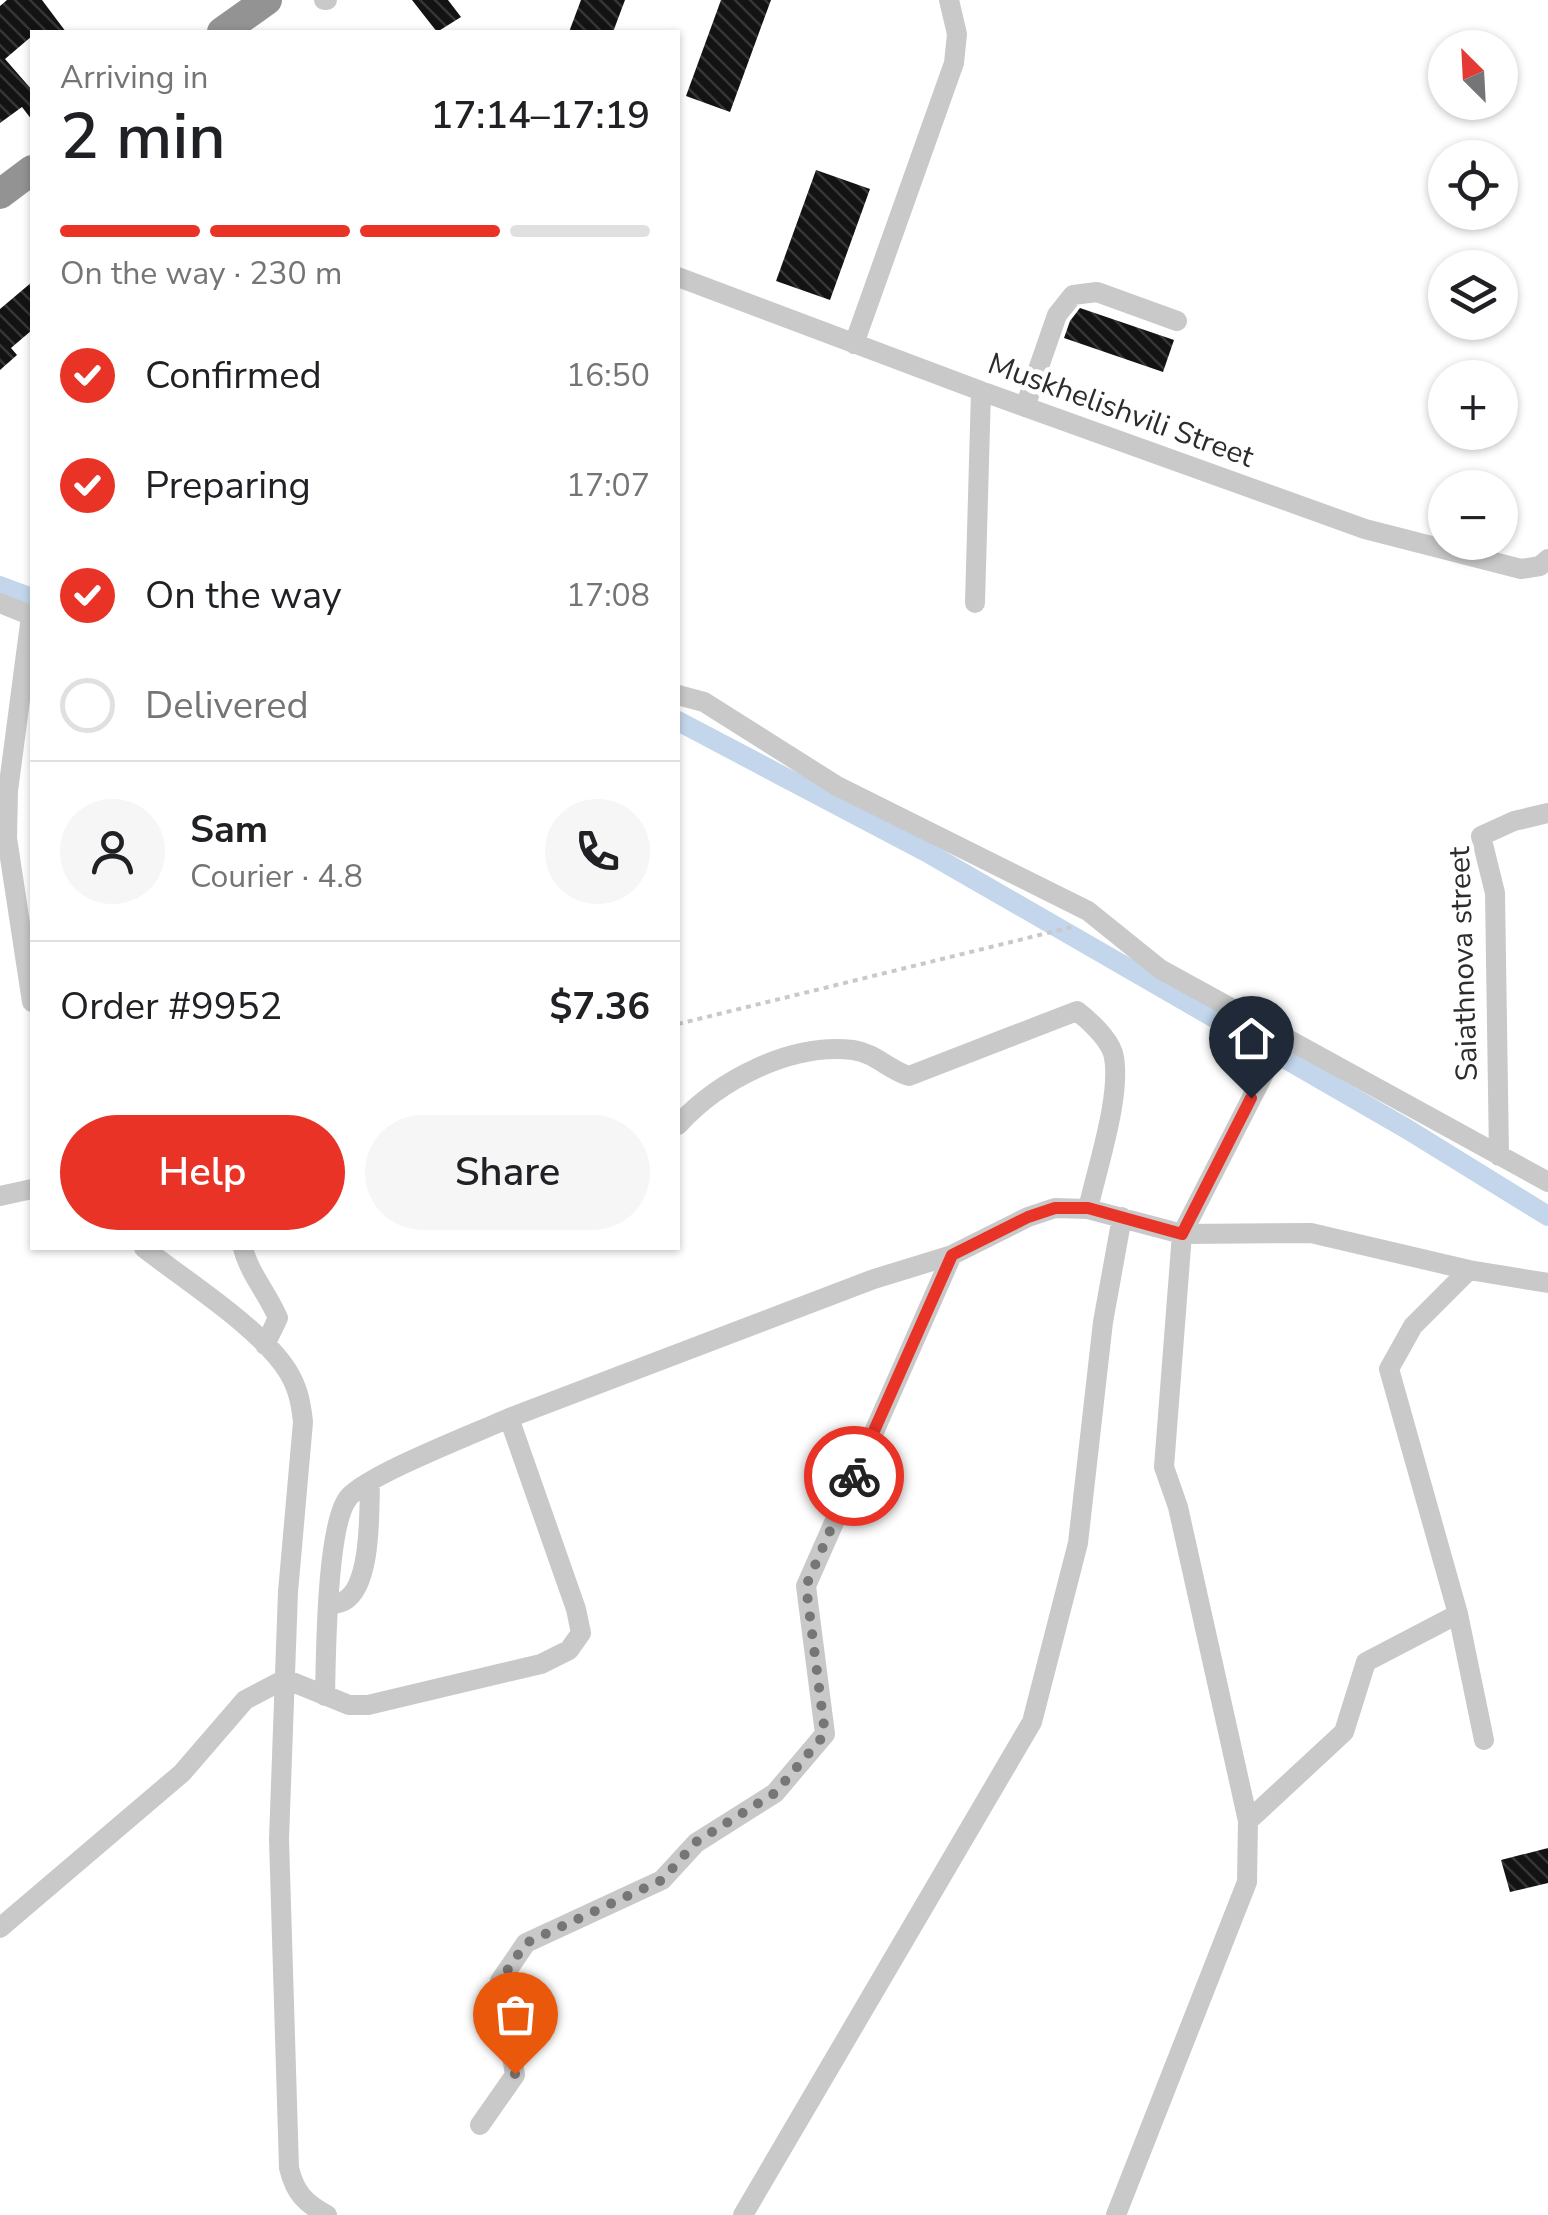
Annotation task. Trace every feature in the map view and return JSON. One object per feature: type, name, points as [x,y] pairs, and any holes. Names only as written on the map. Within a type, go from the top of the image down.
[{"type":"highway","points":[[225,30],[266,0]]},
{"type":"highway","points":[[0,194],[30,172]]},
{"type":"street","points":[[854,344],[954,64],[957,34],[949,0]]},
{"type":"street","name":"Muskhelishvili Street","points":[[680,278],[981,392],[1365,529],[1521,570],[1540,566],[1548,558]]},
{"type":"street","points":[[1026,408],[1058,315],[1073,296],[1097,292],[1177,321]]},
{"type":"street","points":[[975,603],[981,392]]},
{"type":"street","points":[[0,602],[30,615]]},
{"type":"street","points":[[30,631],[3,843],[30,991]]},
{"type":"street","points":[[680,696],[704,702],[837,786],[1084,918],[1160,968],[1548,1182]]},
{"type":"street","name":"Saiathnova street","points":[[1498,1156],[1495,893],[1481,836],[1514,820],[1548,813]]},
{"type":"street","points":[[680,1123],[724,1085],[786,1058],[826,1050],[856,1050],[894,1072],[909,1076],[1078,1011],[1112,1050],[1116,1084],[1088,1208]]},
{"type":"street","points":[[1116,2215],[1247,1882],[1248,1822],[1178,1507],[1164,1467],[1182,1234],[1268,1064]]},
{"type":"street","points":[[0,1196],[30,1189]]},
{"type":"street","points":[[325,1696],[328,1605],[339,1516],[348,1497],[370,1482],[509,1418],[874,1279],[952,1255],[1028,1217],[1055,1208],[1088,1208],[1182,1234],[1311,1233],[1469,1270],[1548,1283]]},
{"type":"street","points":[[743,2215],[1032,1722],[1078,1543],[1103,1322],[1122,1217]]},
{"type":"street","points":[[146,1250],[265,1345],[287,1369],[300,1395],[304,1422],[288,1592],[279,1839],[290,2168],[294,2189],[308,2204],[327,2215]]},
{"type":"street","points":[[243,1250],[278,1318],[265,1345]]},
{"type":"street","points":[[480,2125],[515,2074],[500,1981],[526,1943],[662,1880],[696,1842],[775,1793],[825,1734],[806,1586],[952,1255]]},
{"type":"street","points":[[1469,1270],[1412,1326],[1389,1370],[1458,1614],[1484,1740]]},
{"type":"street","points":[[284,1679],[348,1706],[368,1705],[541,1664],[569,1650],[581,1633],[576,1609],[509,1418]]},
{"type":"street","points":[[328,1605],[344,1601],[354,1592],[363,1570],[370,1482]]},
{"type":"street","points":[[1248,1822],[1344,1732],[1366,1662],[1458,1614]]},
{"type":"street","points":[[0,1928],[182,1773],[245,1700],[284,1679]]},
{"type":"path","points":[[680,1024],[1007,943],[1084,918]]},
{"type":"building","points":[[7,0],[42,0],[64,30],[30,30],[30,38],[5,59],[30,88],[30,117],[22,107],[0,123],[0,6]]},
{"type":"building","points":[[412,0],[448,0],[461,17],[435,30]]},
{"type":"building","points":[[581,0],[625,0],[614,30],[570,30]]},
{"type":"building","points":[[721,0],[771,0],[730,112],[686,96]]},
{"type":"building","points":[[816,170],[870,189],[830,300],[776,281]]},
{"type":"building","points":[[30,284],[30,332],[11,348],[17,355],[0,370],[0,309]]},
{"type":"building","points":[[1080,308],[1174,340],[1163,372],[1064,338]]},
{"type":"building","points":[[1548,1848],[1548,1883],[1510,1892],[1501,1860]]},
{"type":"waterway","points":[[0,586],[30,597]]},
{"type":"waterway","points":[[680,722],[930,854],[1407,1129],[1548,1216]]},
{"type":"way so far","points":[[515,2074],[500,1981],[526,1943],[662,1880],[696,1842],[775,1793],[825,1734],[806,1586],[854,1476]]},
{"type":"route","points":[[854,1476],[952,1255],[1028,1217],[1055,1208],[1088,1208],[1182,1234],[1251,1098]]}]
